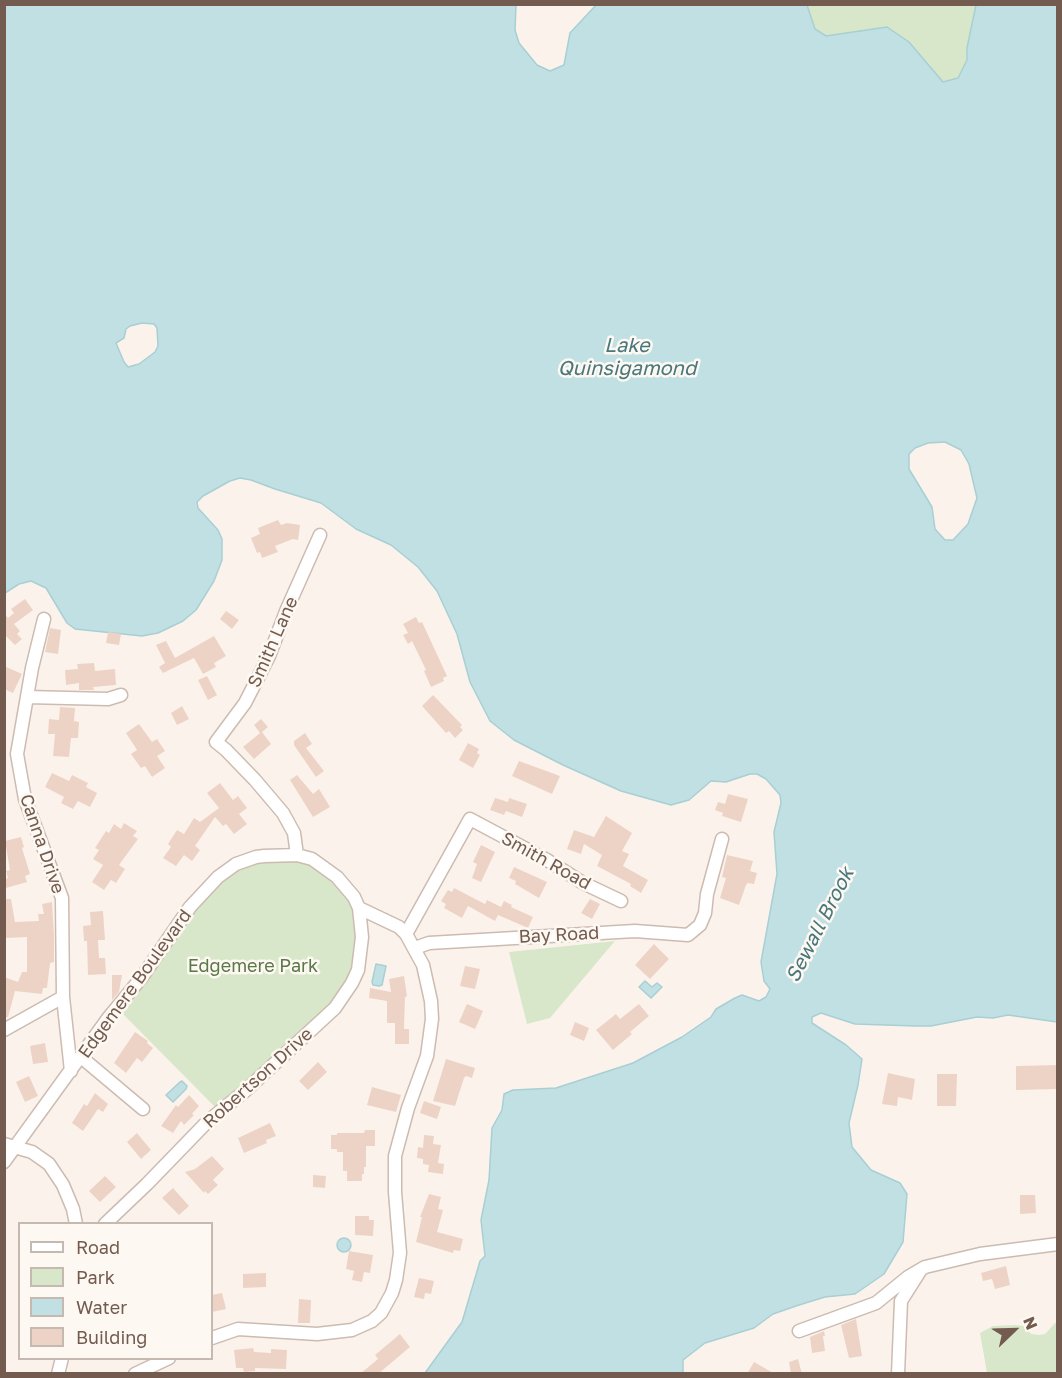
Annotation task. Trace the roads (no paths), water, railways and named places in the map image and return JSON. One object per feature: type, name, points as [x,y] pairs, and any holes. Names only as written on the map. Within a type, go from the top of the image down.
[{"type":"street","name":"Smith Lane","points":[[297,855],[294,833],[283,813],[255,780],[216,742],[245,703],[320,536]]},
{"type":"street","name":"Canna Drive","points":[[44,620],[17,754],[25,799],[62,898],[63,997],[71,1071]]},
{"type":"street","points":[[27,697],[108,699],[121,695]]},
{"type":"street","name":"Smith Road","points":[[406,933],[470,819],[547,860],[583,883],[621,901]]},
{"type":"street","name":"Bay Road","points":[[415,948],[429,942],[635,930],[688,935],[700,925],[705,913],[707,894],[722,839]]},
{"type":"street","points":[[213,1338],[238,1329],[317,1334],[342,1332],[360,1327],[372,1321],[387,1303],[396,1280],[400,1253],[394,1192],[395,1156],[408,1108],[427,1056],[431,1026],[428,983],[415,948],[406,933],[386,919],[359,908],[354,897],[337,877],[312,859],[297,855]]},
{"type":"street","name":"Edgemere Boulevard","points":[[4,1162],[10,1145],[81,1058],[190,907],[218,877],[236,864],[256,857],[297,855]]},
{"type":"street","name":"Robertson Drive","points":[[107,1222],[207,1122],[245,1091],[335,1008],[358,970],[362,937],[359,908]]},
{"type":"street","points":[[4,1030],[63,997]]},
{"type":"street","points":[[81,1058],[143,1109]]},
{"type":"street","points":[[10,1145],[32,1152],[49,1164],[63,1185],[76,1222]]},
{"type":"street","points":[[799,1331],[876,1303],[908,1277],[932,1265],[980,1254],[1058,1244]]},
{"type":"street","points":[[898,1374],[902,1301],[920,1270]]},
{"type":"street","points":[[135,1374],[167,1360]]},
{"type":"water","name":"Lake Quinsigamond","points":[[5,4],[516,5],[515,30],[519,43],[537,65],[550,71],[564,65],[570,33],[596,5],[807,5],[815,29],[826,36],[887,27],[909,42],[943,82],[958,78],[967,60],[967,48],[976,5],[1057,5],[1057,1022],[1008,1015],[916,1026],[855,1024],[821,1013],[812,1017],[812,1023],[846,1045],[862,1059],[849,1123],[852,1147],[871,1170],[900,1183],[907,1194],[903,1242],[884,1274],[855,1294],[825,1297],[799,1305],[773,1314],[754,1328],[705,1343],[683,1360],[683,1373],[425,1373],[462,1322],[480,1261],[485,1256],[481,1220],[489,1180],[492,1128],[502,1110],[504,1094],[513,1090],[556,1088],[633,1063],[682,1037],[711,1017],[716,1009],[735,998],[742,995],[759,1001],[766,997],[770,989],[764,981],[761,962],[777,874],[774,832],[781,803],[780,795],[766,779],[757,774],[750,774],[726,782],[711,781],[689,800],[671,805],[621,791],[514,740],[490,721],[470,682],[457,634],[437,591],[418,567],[391,545],[356,529],[321,503],[251,480],[240,478],[230,481],[203,496],[197,502],[198,508],[218,530],[222,539],[222,560],[214,581],[196,610],[183,621],[158,633],[142,636],[75,629],[67,623],[46,588],[31,581],[19,584],[5,593]],"holes":[[[142,323],[154,324],[157,328],[158,346],[155,352],[139,364],[128,367],[116,343],[124,338],[126,329]],[[945,442],[961,450],[969,464],[977,498],[968,524],[953,540],[945,540],[935,529],[932,507],[909,469],[909,454],[915,448],[928,443]]]},
{"type":"water","points":[[376,964],[386,966],[382,985],[379,986],[373,985],[372,982]]},
{"type":"water","points":[[645,981],[652,987],[657,983],[662,987],[651,998],[639,987]]},
{"type":"water","points":[[182,1081],[187,1086],[186,1089],[173,1102],[166,1095]]},
{"type":"water","points":[[344,1238],[349,1240],[351,1245],[349,1250],[344,1252],[339,1250],[337,1245],[339,1240]]},
{"type":"water label","name":"Sewall Brook","points":[[820,925]]},
{"type":"park label","name":"Edgemere Park","points":[[253,966]]}]
